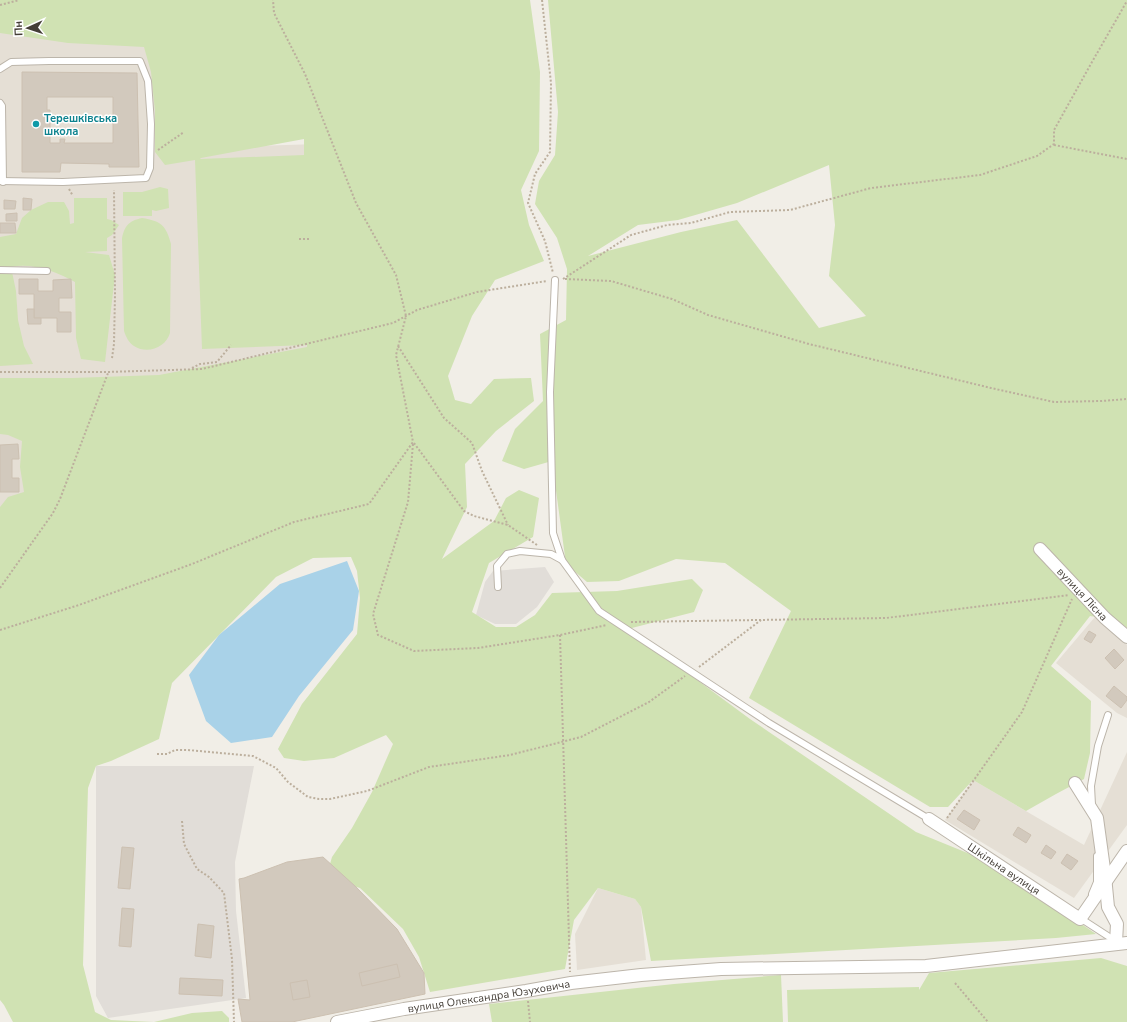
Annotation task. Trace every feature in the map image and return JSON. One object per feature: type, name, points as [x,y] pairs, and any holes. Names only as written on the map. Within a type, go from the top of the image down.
[{"type":"street","name":"вулиця Лісна","points":[[1040,549],[1105,618],[1127,637]]},
{"type":"street","points":[[1075,783],[1097,818],[1106,881],[1108,907],[1122,920],[1122,944]]},
{"type":"street","name":"Шкільна вулиця","points":[[929,819],[1080,919]]},
{"type":"street","points":[[1080,919],[1127,851]]},
{"type":"street","name":"вулиця Олександра Юзуховича","points":[[337,1022],[404,1009],[571,983],[641,975],[721,969],[926,966],[1122,944]]},
{"type":"lane","points":[[0,69],[10,62],[140,61],[148,82],[151,124],[150,168],[146,178],[63,182],[2,181],[2,106],[0,103]]},
{"type":"lane","points":[[0,270],[47,271]]},
{"type":"lane","points":[[555,280],[550,392],[553,533],[562,560],[599,611],[616,623],[769,723],[929,819]]},
{"type":"lane","points":[[498,587],[497,566],[507,554],[520,551],[551,554],[562,560]]},
{"type":"lane","points":[[1108,715],[1098,746],[1090,786],[1092,810],[1098,843],[1097,882],[1088,905],[1080,919],[1122,944]]},
{"type":"path","points":[[0,5],[19,0]]},
{"type":"path","points":[[273,0],[274,12],[305,74],[356,202],[396,275],[406,316],[396,355],[413,442],[408,502],[373,614],[378,635],[414,651],[478,648],[560,635],[616,623],[886,618],[1074,594],[1022,712],[940,827]]},
{"type":"path","points":[[542,0],[551,83],[550,152],[535,174],[528,202],[545,241],[555,280]]},
{"type":"path","points":[[1054,144],[1054,130],[1127,1]]},
{"type":"path","points":[[150,155],[184,132]]},
{"type":"path","points":[[564,278],[632,235],[667,225],[691,223],[730,212],[790,210],[871,188],[980,176],[1037,156],[1054,144],[1127,159]]},
{"type":"path","points":[[112,358],[114,344],[115,294],[114,190]]},
{"type":"path","points":[[299,239],[311,238]]},
{"type":"path","points":[[0,372],[108,372],[202,369],[393,323],[417,310],[477,292],[564,278],[611,282],[672,299],[708,315],[809,344],[1054,402],[1102,402],[1127,400]]},
{"type":"path","points":[[191,369],[200,364],[217,362],[231,346]]},
{"type":"path","points":[[398,346],[444,418],[472,443],[482,470],[508,525]]},
{"type":"path","points":[[0,588],[53,512],[60,499],[108,372]]},
{"type":"path","points":[[413,442],[464,511],[474,516],[508,525],[551,554]]},
{"type":"path","points":[[0,630],[192,564],[294,522],[369,504],[413,442]]},
{"type":"path","points":[[157,754],[168,754],[175,750],[188,750],[253,756],[276,768],[288,782],[308,797],[330,799],[366,791],[429,767],[510,755],[581,737],[648,702],[761,620]]},
{"type":"path","points":[[560,635],[571,983]]},
{"type":"path","points":[[182,820],[184,844],[197,868],[224,893],[232,959],[234,1022]]},
{"type":"path","points":[[955,983],[988,1022]]},
{"type":"path","points":[[526,991],[530,1022]]},
{"type":"shaded area","points":[[165,20],[167,149],[318,144],[321,356],[58,532],[0,539],[0,30]]},
{"type":"shaded area","points":[[545,567],[554,582],[537,607],[516,624],[495,624],[476,615],[485,582],[493,571]]},
{"type":"shaded area","points":[[1095,617],[1127,645],[1127,718],[1117,713],[1056,663]]},
{"type":"shaded area","points":[[1127,752],[1127,825],[1074,898],[945,820],[973,780],[1084,845]]},
{"type":"shaded area","points":[[96,766],[254,766],[235,862],[236,911],[246,998],[108,1018],[96,996]]},
{"type":"shaded area","points":[[598,888],[635,899],[641,907],[646,960],[577,970],[575,934]]},
{"type":"green space","points":[[0,0],[530,0],[540,72],[539,151],[521,190],[529,225],[544,261],[495,280],[472,316],[448,376],[455,400],[471,404],[494,379],[531,378],[534,401],[496,431],[465,464],[467,507],[442,559],[494,521],[506,498],[519,490],[539,498],[533,537],[489,563],[472,612],[496,627],[516,627],[535,615],[552,593],[617,591],[692,579],[703,590],[694,612],[628,629],[750,719],[916,832],[992,863],[1096,934],[1056,938],[651,961],[641,907],[635,899],[598,888],[574,920],[565,969],[430,992],[419,957],[403,929],[360,888],[326,878],[332,857],[352,828],[372,792],[393,744],[386,735],[334,758],[304,761],[284,758],[278,749],[302,704],[357,634],[360,598],[357,571],[351,557],[313,558],[276,577],[172,683],[159,739],[111,761],[96,766],[88,788],[83,965],[95,1012],[111,1020],[154,1022],[13,1022],[0,1000],[0,507],[8,497],[24,492],[20,467],[22,441],[8,435],[0,434],[0,378],[72,378],[159,375],[307,347],[307,345],[202,349],[195,160],[165,165],[155,152],[155,111],[151,72],[144,47],[68,43],[0,33]],"holes":[[[304,139],[304,155],[200,159]]]},
{"type":"green space","points":[[548,0],[1127,0],[1127,628],[1116,620],[1090,616],[1051,666],[1091,701],[1090,753],[1084,779],[1026,811],[973,780],[948,807],[930,807],[749,698],[791,611],[725,563],[676,559],[619,581],[587,582],[566,564],[552,461],[524,469],[502,461],[515,429],[543,401],[540,334],[566,320],[567,269],[557,238],[535,204],[539,181],[555,155],[558,112]],"holes":[[[829,165],[835,225],[829,276],[866,316],[819,328],[737,220],[681,232],[588,256],[638,225],[678,220],[737,203]]]},
{"type":"green space","points":[[160,187],[168,189],[169,208],[156,211],[152,210],[152,216],[123,216],[123,192],[142,192]]},
{"type":"green space","points":[[74,198],[107,198],[107,219],[119,225],[112,235],[107,238],[107,251],[85,252],[109,255],[115,275],[105,362],[81,359],[76,338],[75,282],[44,269],[19,266],[11,267],[16,291],[18,320],[24,346],[33,364],[0,366],[0,237],[16,234],[22,218],[31,210],[48,202],[64,202],[69,211],[70,224],[74,223]]},
{"type":"green space","points":[[142,218],[162,225],[167,232],[171,244],[170,333],[168,338],[161,346],[150,350],[139,349],[134,346],[128,340],[124,331],[122,238],[128,224]]},
{"type":"green space","points":[[1101,958],[1127,966],[1127,1022],[788,1022],[787,990],[919,987],[919,990],[929,973]]},
{"type":"green space","points":[[781,975],[783,1022],[492,1022],[489,1004],[674,984]]},
{"type":"green space","points":[[222,1011],[229,1018],[229,1022],[154,1022],[192,1013]]},
{"type":"water","points":[[347,561],[359,591],[353,630],[299,696],[272,737],[231,743],[206,721],[189,675],[219,635],[280,584]]},
{"type":"building","name":"Терешківська школа","points":[[22,72],[137,73],[139,167],[109,167],[109,164],[61,163],[60,172],[22,172]],"holes":[[[47,97],[113,97],[113,143],[64,143],[65,139],[60,139],[60,143],[50,143],[50,110],[47,110]]]},
{"type":"building","points":[[23,198],[32,199],[31,210],[23,210]]},
{"type":"building","points":[[4,200],[16,201],[15,209],[4,209]]},
{"type":"building","points":[[17,213],[17,221],[6,221],[6,214]]},
{"type":"building","points":[[0,223],[15,223],[16,233],[0,233]]},
{"type":"building","points":[[19,279],[38,279],[38,291],[53,291],[53,280],[71,279],[72,298],[59,298],[59,312],[71,312],[71,332],[57,332],[57,318],[34,318],[34,294],[19,294]]},
{"type":"building","points":[[27,309],[34,309],[34,318],[41,318],[41,324],[28,324]]},
{"type":"building","points":[[18,444],[19,459],[12,459],[12,478],[19,478],[19,492],[0,492],[0,445]]},
{"type":"building","points":[[1089,631],[1096,635],[1091,643],[1084,639]]},
{"type":"building","points":[[1114,649],[1124,660],[1115,669],[1105,658]]},
{"type":"building","points":[[1114,686],[1127,697],[1127,700],[1121,708],[1106,696]]},
{"type":"building","points":[[964,810],[980,820],[974,830],[957,819]]},
{"type":"building","points":[[1018,827],[1031,835],[1026,843],[1013,835]]},
{"type":"building","points":[[1046,845],[1056,852],[1051,859],[1041,853]]},
{"type":"building","points":[[122,847],[134,848],[130,889],[118,888]]},
{"type":"building","points":[[1067,854],[1078,861],[1071,870],[1061,863]]},
{"type":"building","points":[[323,857],[355,886],[397,929],[424,973],[425,994],[292,1022],[242,1022],[238,999],[250,1000],[239,879],[287,862]]},
{"type":"building","points":[[122,908],[134,909],[131,947],[119,946]]},
{"type":"building","points":[[198,924],[214,926],[211,958],[195,956]]},
{"type":"building","points":[[397,964],[400,977],[362,986],[359,973]]},
{"type":"building","points":[[180,978],[223,980],[222,996],[179,994]]},
{"type":"building","points":[[307,980],[310,997],[293,1000],[290,983]]},
{"type":"place","name":"Терешківська школа","points":[[36,124]]}]
